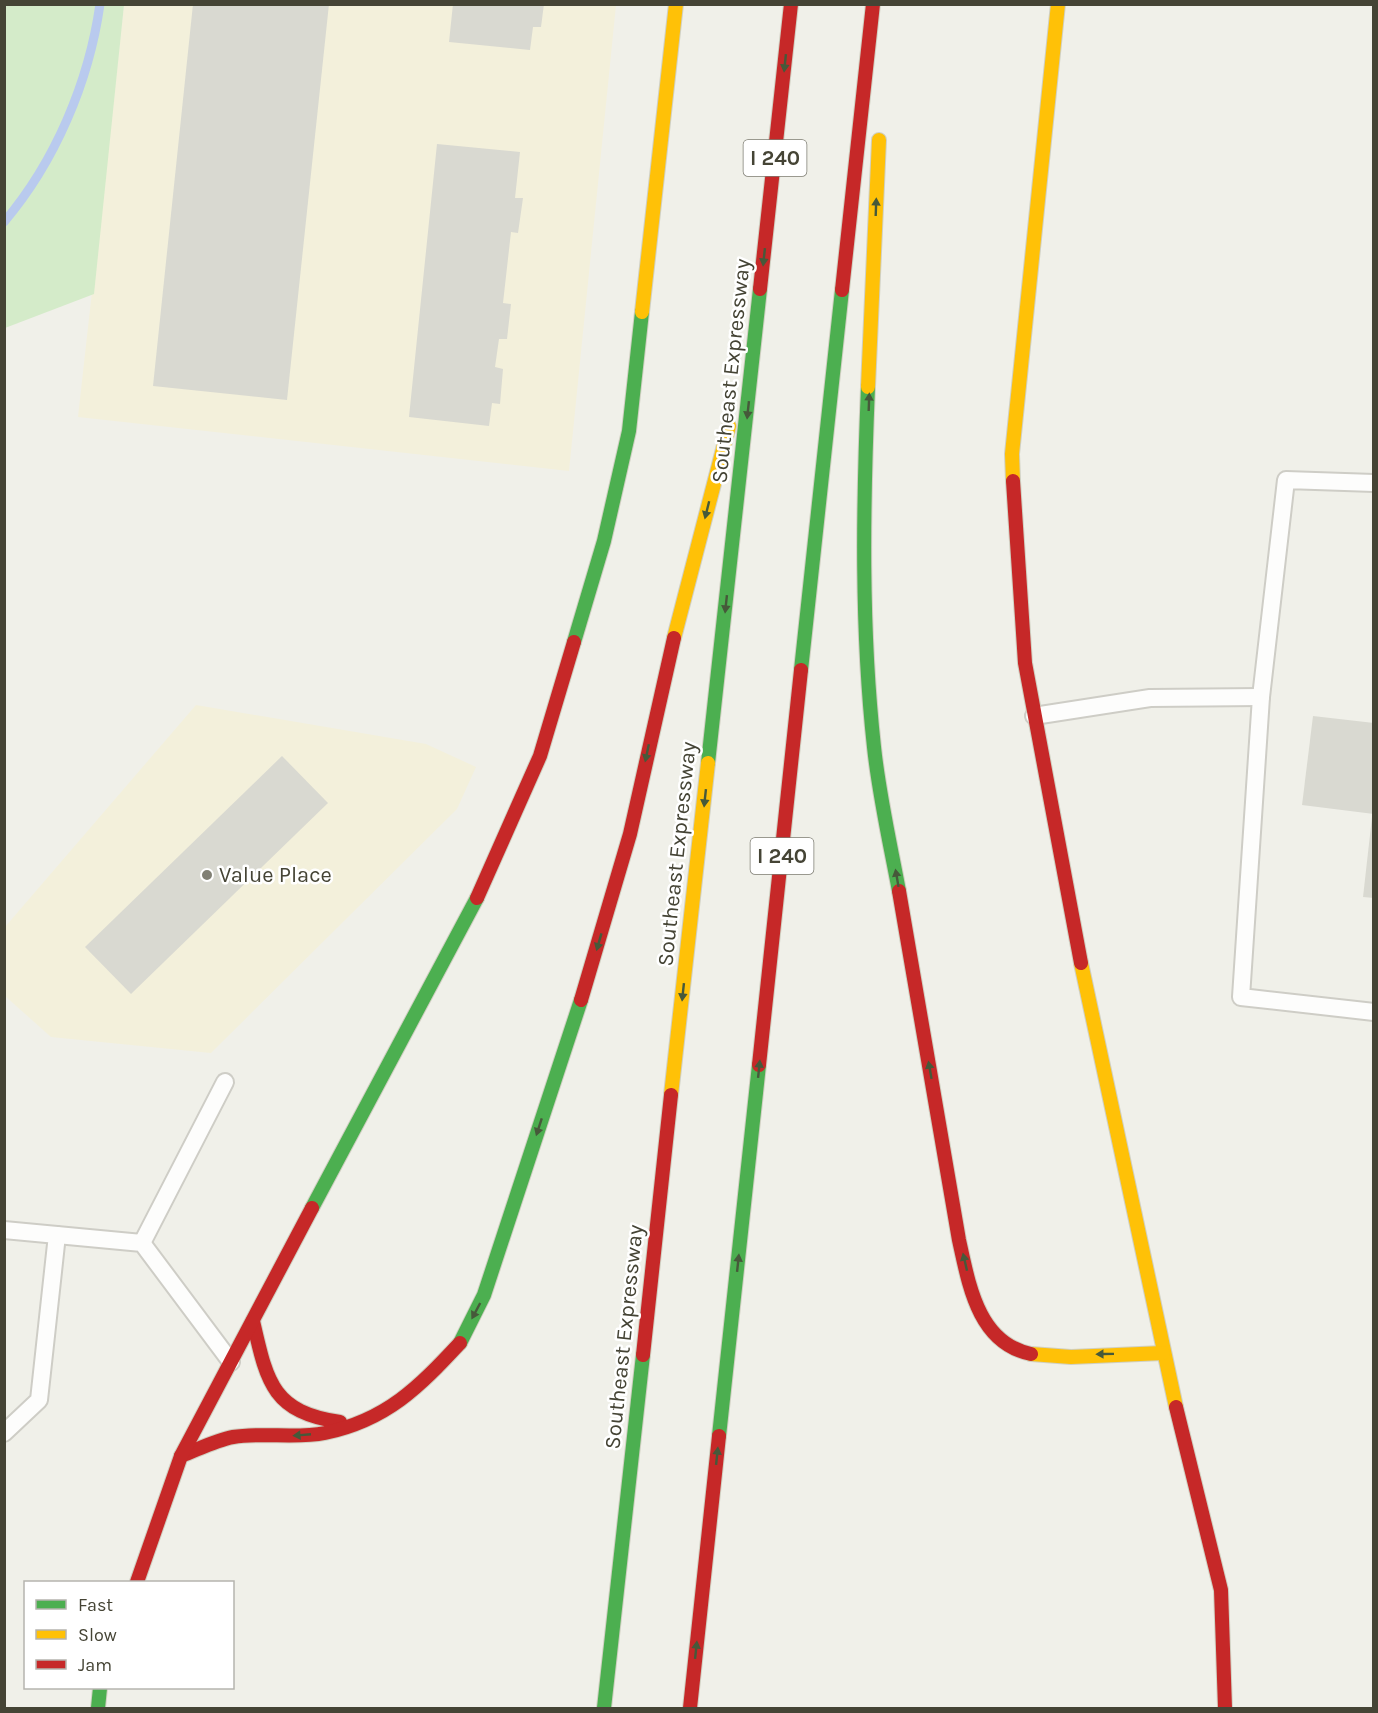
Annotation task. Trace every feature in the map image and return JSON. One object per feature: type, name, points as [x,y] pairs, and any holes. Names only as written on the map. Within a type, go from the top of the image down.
[{"type":"main road","points":[[137,1581],[181,1456],[481,890],[540,756],[604,541],[629,431],[676,4]]},
{"type":"main road","name":"Southeast Expressway","points":[[604,1708],[791,4]]},
{"type":"main road","name":"I 240","points":[[690,1708],[873,4]]},
{"type":"main road","points":[[883,51],[884,4]]},
{"type":"main road","points":[[1058,4],[1012,454],[1016,556],[1025,663],[1092,1025],[1139,1227],[1163,1353],[1221,1590],[1226,1708]]},
{"type":"main road","points":[[880,121],[863,548],[868,694],[874,749],[959,1240],[970,1284],[981,1313],[991,1331],[1005,1344],[1021,1352],[1047,1356],[1163,1353]]},
{"type":"main road","points":[[181,1456],[232,1437],[323,1433],[359,1423],[420,1386],[460,1342],[484,1295],[592,966],[630,834],[659,696],[759,310]]},
{"type":"main road","points":[[253,1321],[264,1368],[275,1390],[291,1410],[315,1420],[359,1423]]},
{"type":"main road","points":[[98,1708],[100,1689]]},
{"type":"lane","points":[[1374,483],[1286,480],[1261,697],[1241,997],[1374,1012]]},
{"type":"lane","points":[[1034,716],[1150,698],[1261,697]]},
{"type":"lane","points":[[142,1243],[225,1082]]},
{"type":"lane","points":[[4,1230],[142,1243],[231,1362]]},
{"type":"lane","points":[[4,1433],[39,1400],[57,1235]]},
{"type":"shaded area","points":[[124,5],[616,5],[569,471],[78,417]]},
{"type":"shaded area","points":[[196,705],[426,744],[476,767],[457,809],[211,1053],[51,1037],[5,996],[5,927]]},
{"type":"green space","points":[[5,4],[124,5],[94,294],[5,328]]},
{"type":"building","points":[[193,4],[329,4],[287,400],[153,386]]},
{"type":"building","points":[[453,4],[544,4],[541,27],[533,27],[530,50],[449,42]]},
{"type":"building","points":[[437,144],[520,152],[515,198],[523,198],[518,233],[511,232],[503,303],[511,304],[507,339],[499,339],[495,367],[503,369],[500,404],[492,403],[489,426],[409,417]]},
{"type":"building","points":[[1313,716],[1374,723],[1374,814],[1302,805]]},
{"type":"building","name":"Value Place","points":[[282,756],[328,803],[131,994],[85,947]]},
{"type":"building","points":[[1372,817],[1374,818],[1374,898],[1363,897]]},
{"type":"waterway","points":[[4,222],[39,174],[67,120],[88,63],[100,4]]},
{"type":"traffic: fast","points":[[708,763],[760,289]]},
{"type":"traffic: fast","points":[[801,670],[842,290]]},
{"type":"traffic: fast","points":[[574,642],[604,541],[629,431],[642,312]]},
{"type":"traffic: fast","points":[[868,387],[864,522],[867,657],[876,765],[899,891]]},
{"type":"traffic: fast","points":[[312,1208],[477,898]]},
{"type":"traffic: fast","points":[[460,1343],[484,1295],[581,1000]]},
{"type":"traffic: fast","points":[[719,1436],[759,1065]]},
{"type":"traffic: fast","points":[[604,1708],[643,1355]]},
{"type":"traffic: fast","points":[[98,1708],[100,1689]]},
{"type":"traffic: slow","points":[[642,312],[676,4]]},
{"type":"traffic: slow","points":[[1013,481],[1012,454],[1058,4]]},
{"type":"traffic: slow","points":[[868,387],[879,140]]},
{"type":"traffic: slow","points":[[674,638],[729,426]]},
{"type":"traffic: slow","points":[[671,1095],[708,763]]},
{"type":"traffic: slow","points":[[1081,963],[1176,1407]]},
{"type":"traffic: slow","points":[[1031,1354],[1071,1357],[1163,1353]]},
{"type":"traffic: jam","points":[[760,289],[791,4]]},
{"type":"traffic: jam","points":[[842,290],[873,4]]},
{"type":"traffic: jam","points":[[1013,481],[1025,663],[1081,963]]},
{"type":"traffic: jam","points":[[581,1000],[630,834],[674,638]]},
{"type":"traffic: jam","points":[[477,898],[540,756],[574,642]]},
{"type":"traffic: jam","points":[[759,1065],[801,670]]},
{"type":"traffic: jam","points":[[899,891],[959,1240],[972,1293],[979,1310],[999,1338],[1013,1348],[1031,1354]]},
{"type":"traffic: jam","points":[[643,1355],[671,1095]]},
{"type":"traffic: jam","points":[[137,1581],[181,1456],[312,1208]]},
{"type":"traffic: jam","points":[[253,1321],[263,1361],[276,1391],[286,1402],[300,1411],[340,1422]]},
{"type":"traffic: jam","points":[[181,1456],[233,1437],[314,1435],[366,1420],[400,1400],[416,1387],[460,1343]]},
{"type":"traffic: jam","points":[[1176,1407],[1221,1590],[1225,1708]]},
{"type":"traffic: jam","points":[[690,1708],[719,1436]]},
{"type":"place","name":"Value Place","points":[[207,875]]}]
